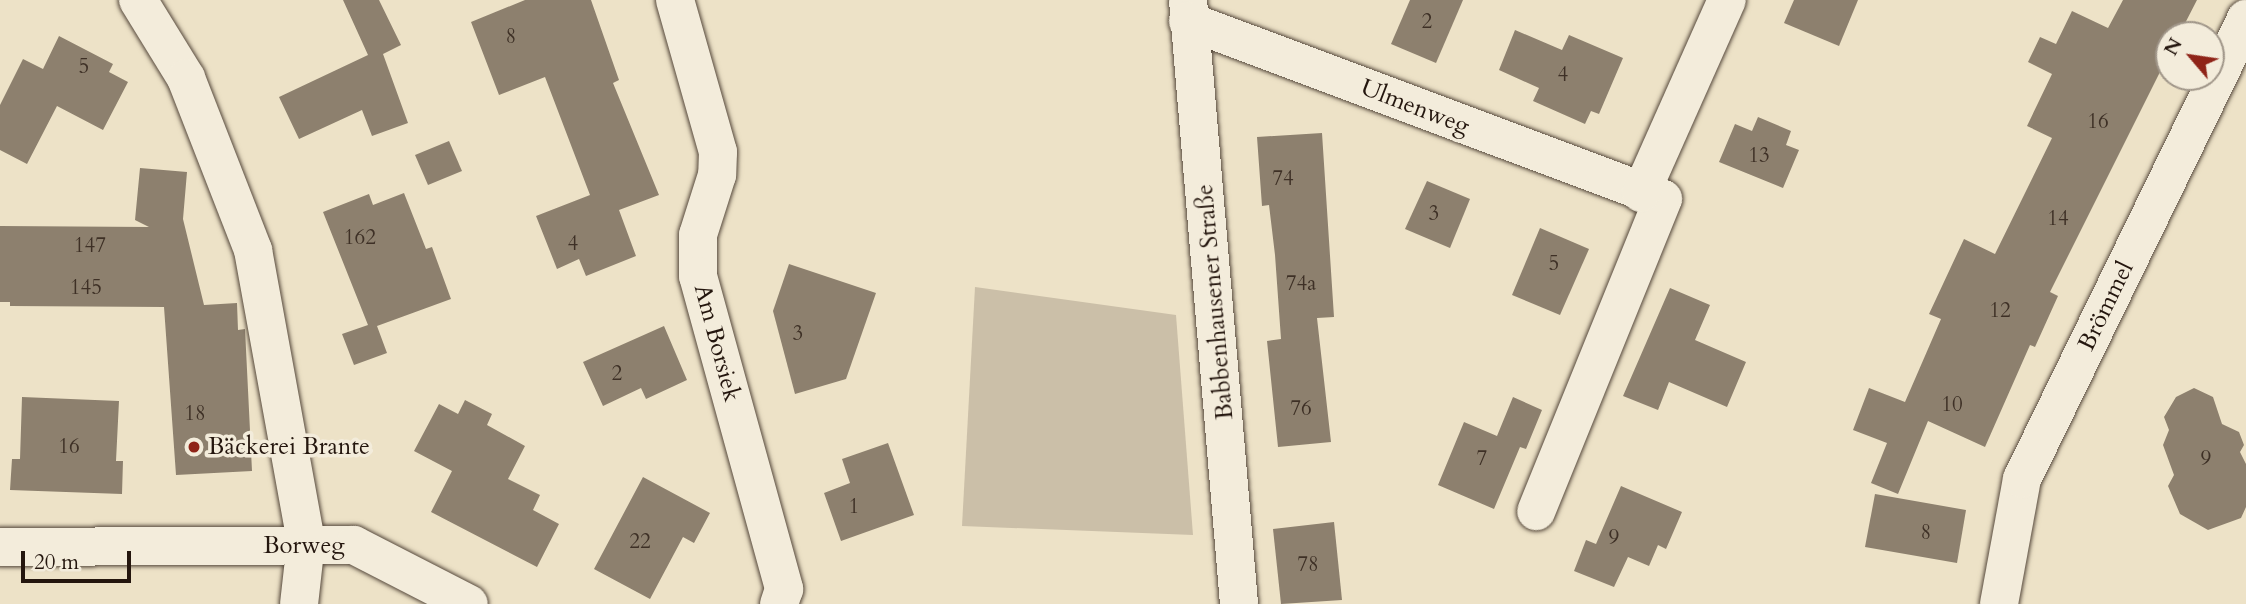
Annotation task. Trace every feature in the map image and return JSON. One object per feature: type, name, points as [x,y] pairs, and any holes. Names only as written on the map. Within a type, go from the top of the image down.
[{"type":"street","points":[[138,0],[186,78],[253,250],[306,542],[299,604]]},
{"type":"street","name":"Am Borsiek","points":[[675,0],[718,152],[718,175],[698,235],[698,276],[784,589],[779,604]]},
{"type":"street","points":[[1641,193],[1727,0]]},
{"type":"street","name":"Ulmenweg","points":[[1188,10],[1663,200],[1536,511]]},
{"type":"street","name":"Babbenhausener Straße","points":[[1188,10],[1240,604]]},
{"type":"street","name":"Brömmel","points":[[1999,604],[2022,479],[2246,19]]},
{"type":"street","name":"Borweg","points":[[0,547],[236,547],[306,542],[354,545],[469,604]]},
{"type":"shaded area","points":[[975,287],[1176,315],[1193,535],[962,526]]},
{"type":"building","points":[[343,0],[379,0],[401,45],[383,54],[408,123],[372,136],[362,110],[299,139],[279,97],[368,55]]},
{"type":"building","points":[[525,0],[591,0],[619,80],[613,83],[659,195],[619,210],[636,256],[586,276],[579,259],[557,269],[536,216],[590,195],[545,77],[499,95],[471,22]]},
{"type":"building","points":[[1410,0],[1463,0],[1436,63],[1391,44]]},
{"type":"building","points":[[1794,0],[1858,0],[1839,46],[1784,23]]},
{"type":"building","points":[[2123,0],[2197,0],[2186,21],[2155,21],[2155,82],[2050,292],[2058,296],[2035,347],[2030,345],[1985,447],[1928,421],[1898,494],[1871,483],[1887,443],[1853,430],[1869,388],[1905,402],[1941,319],[1929,314],[1964,239],[1995,254],[2052,138],[2027,126],[2052,74],[2028,62],[2040,37],[2056,44],[2072,11],[2108,28]]},
{"type":"building","points":[[1515,30],[1562,50],[1569,35],[1623,58],[1599,114],[1591,111],[1585,124],[1533,101],[1539,88],[1499,70]]},
{"type":"building","points":[[59,36],[113,64],[109,72],[128,82],[103,130],[57,106],[27,164],[0,150],[0,105],[23,59],[43,69]]},
{"type":"building","points":[[1758,117],[1791,131],[1786,145],[1799,150],[1783,188],[1719,162],[1735,124],[1752,131]]},
{"type":"building","points":[[1322,133],[1334,317],[1317,318],[1331,442],[1278,447],[1267,341],[1281,339],[1275,255],[1269,205],[1262,206],[1257,137]]},
{"type":"building","points":[[449,141],[462,171],[428,185],[415,155]]},
{"type":"building","points":[[140,168],[187,172],[183,219],[204,305],[237,303],[238,330],[245,329],[252,471],[176,475],[164,307],[10,306],[10,302],[0,302],[0,226],[149,227],[135,220]]},
{"type":"building","points":[[1427,181],[1470,199],[1450,248],[1405,229]]},
{"type":"building","points":[[404,193],[426,249],[432,247],[451,299],[377,326],[387,353],[354,365],[342,334],[368,325],[323,212],[369,194],[373,205]]},
{"type":"building","points":[[1540,228],[1589,249],[1560,315],[1512,295]]},
{"type":"building","points":[[789,264],[876,293],[846,379],[795,394],[773,311]]},
{"type":"building","points":[[1670,288],[1710,305],[1695,340],[1746,362],[1727,407],[1669,382],[1658,410],[1623,396]]},
{"type":"building","points":[[664,326],[687,380],[646,399],[641,388],[603,406],[583,362]]},
{"type":"building","points":[[2194,388],[2213,397],[2222,424],[2239,432],[2244,445],[2240,452],[2246,464],[2246,507],[2241,518],[2208,530],[2180,514],[2168,486],[2174,475],[2163,445],[2169,430],[2164,417],[2176,397]]},
{"type":"building","points":[[22,397],[119,401],[116,461],[123,461],[122,494],[10,490],[12,459],[20,459]]},
{"type":"building","points":[[1513,397],[1542,410],[1526,449],[1520,447],[1494,509],[1438,485],[1464,422],[1497,436]]},
{"type":"building","points":[[465,400],[492,414],[487,425],[525,446],[508,479],[540,495],[533,510],[559,524],[537,567],[431,512],[452,471],[414,451],[439,404],[458,414]]},
{"type":"building","points":[[888,443],[914,515],[841,541],[824,493],[850,483],[842,459]]},
{"type":"building","points":[[643,477],[710,513],[694,543],[683,537],[650,599],[594,569]]},
{"type":"building","points":[[1621,486],[1682,512],[1666,549],[1658,545],[1649,566],[1628,557],[1614,587],[1574,571],[1586,540],[1596,544]]},
{"type":"building","points":[[1875,494],[1966,510],[1957,563],[1865,547]]},
{"type":"building","points":[[1334,522],[1342,600],[1281,604],[1273,529]]},
{"type":"place","name":"Bäckerei Brante","points":[[194,447]]}]
